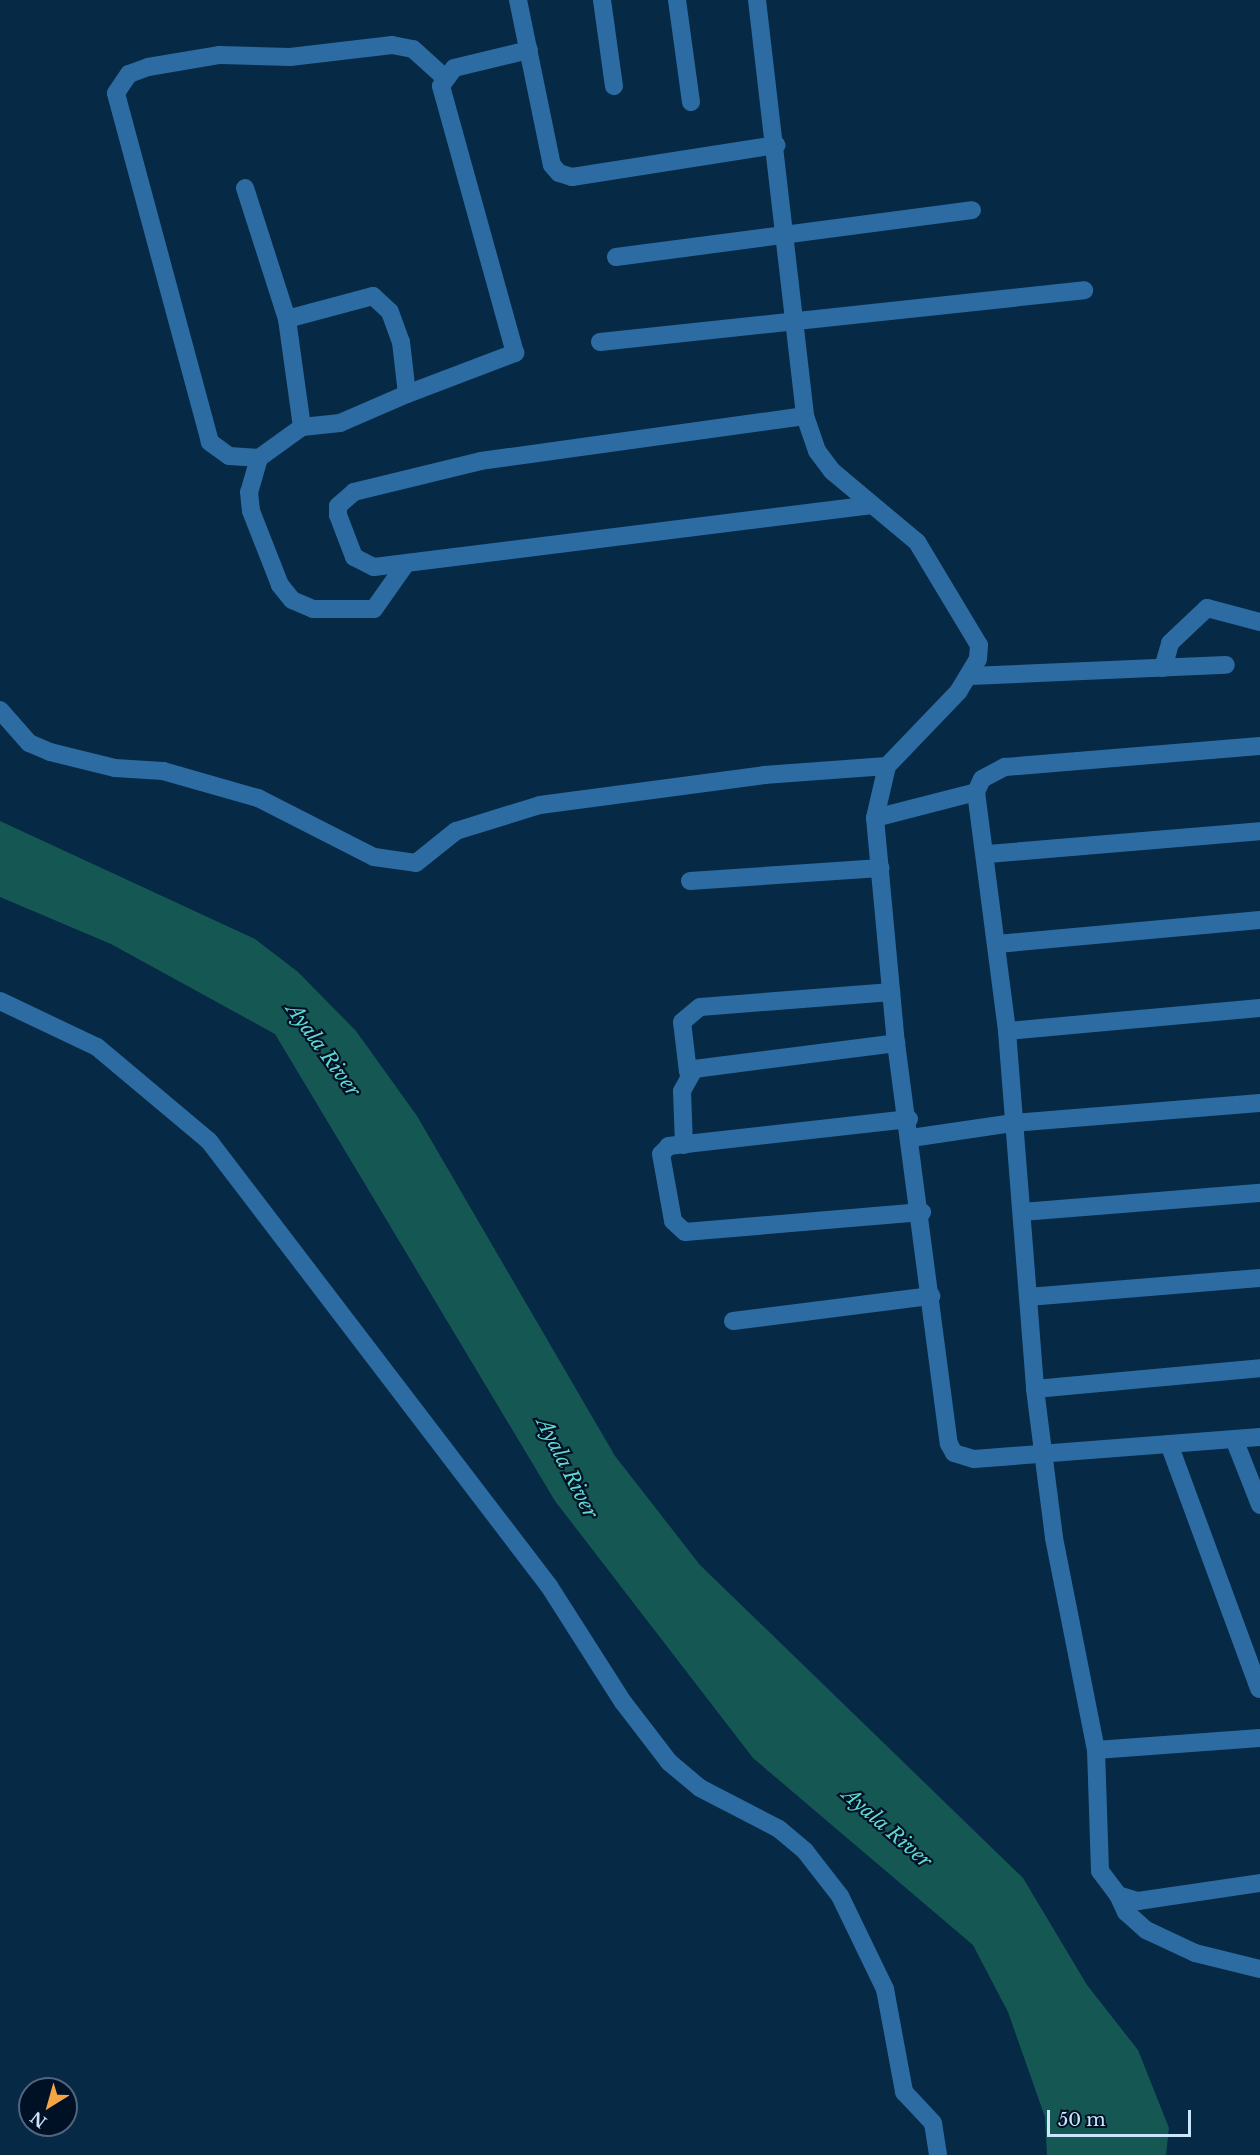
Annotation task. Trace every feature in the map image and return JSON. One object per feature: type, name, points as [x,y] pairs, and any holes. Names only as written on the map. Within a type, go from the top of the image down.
[{"type":"street","points":[[518,0],[552,165],[559,173],[572,177],[777,145]]},
{"type":"street","points":[[602,0],[614,86]]},
{"type":"street","points":[[677,0],[691,102]]},
{"type":"street","points":[[757,0],[777,145],[805,416],[817,451],[832,471],[917,542],[977,634],[978,659],[970,676],[887,766],[875,818],[896,1043],[922,1212],[947,1437],[954,1453],[974,1460],[1260,1437]]},
{"type":"street","points":[[259,458],[229,456],[210,442],[116,93],[129,74],[159,65],[392,45],[413,49],[444,77]]},
{"type":"street","points":[[405,565],[374,609],[313,609],[292,600],[280,585],[251,511],[249,492],[259,458],[302,427],[340,423],[407,394],[508,358],[517,343],[443,101],[444,77],[454,68],[529,50]]},
{"type":"street","points":[[245,188],[287,319],[302,427]]},
{"type":"street","points":[[616,257],[972,210]]},
{"type":"street","points":[[600,342],[1084,290]]},
{"type":"street","points":[[287,319],[365,296],[380,299],[401,342],[407,394]]},
{"type":"street","points":[[805,416],[481,461],[344,498],[338,515],[354,556],[374,567],[405,565],[872,505]]},
{"type":"street","points":[[1163,668],[1170,643],[1207,608],[1260,622]]},
{"type":"street","points":[[970,676],[1226,665]]},
{"type":"street","points":[[0,710],[29,743],[50,752],[115,768],[163,771],[258,798],[374,857],[416,863],[456,831],[540,805],[764,775],[887,766]]},
{"type":"street","points":[[1260,746],[1005,767],[982,779],[976,792],[988,854],[1007,1031],[1012,1124],[1022,1212],[1035,1389],[1045,1453],[1054,1538],[1096,1750],[1096,1850],[1105,1883],[1118,1894],[1138,1901],[1183,1899],[1260,1883]]},
{"type":"street","points":[[875,818],[976,792]]},
{"type":"street","points":[[988,854],[1260,831]]},
{"type":"street","points":[[690,880],[881,868]]},
{"type":"street","points":[[997,945],[1260,920]]},
{"type":"street","points":[[684,1145],[682,1091],[688,1072],[681,1022],[700,1007],[891,992]]},
{"type":"street","points":[[0,1001],[97,1047],[209,1141],[549,1586],[623,1702],[669,1762],[700,1788],[779,1829],[805,1851],[840,1896],[885,1989],[904,2092],[933,2123],[938,2155]]},
{"type":"street","points":[[1007,1031],[1260,1008]]},
{"type":"street","points":[[688,1072],[896,1043]]},
{"type":"street","points":[[911,1138],[1012,1124],[1260,1103]]},
{"type":"street","points":[[909,1119],[666,1147],[660,1154],[673,1221],[685,1233],[922,1212]]},
{"type":"street","points":[[1022,1212],[1260,1193]]},
{"type":"street","points":[[1028,1296],[1260,1278]]},
{"type":"street","points":[[733,1321],[931,1296]]},
{"type":"street","points":[[1035,1389],[1260,1368]]},
{"type":"street","points":[[1234,1439],[1260,1505]]},
{"type":"street","points":[[1169,1444],[1259,1689]]},
{"type":"street","points":[[1096,1750],[1260,1738]]},
{"type":"street","points":[[1118,1894],[1126,1912],[1146,1930],[1195,1953],[1260,1970]]},
{"type":"water","name":"Ayala River","points":[[0,821],[255,939],[298,972],[356,1031],[417,1116],[615,1456],[700,1565],[1023,1878],[1087,1985],[1138,2050],[1169,2128],[1166,2155],[1047,2155],[1045,2117],[1008,2012],[973,1945],[753,1758],[555,1501],[275,1034],[111,944],[0,897]]}]
